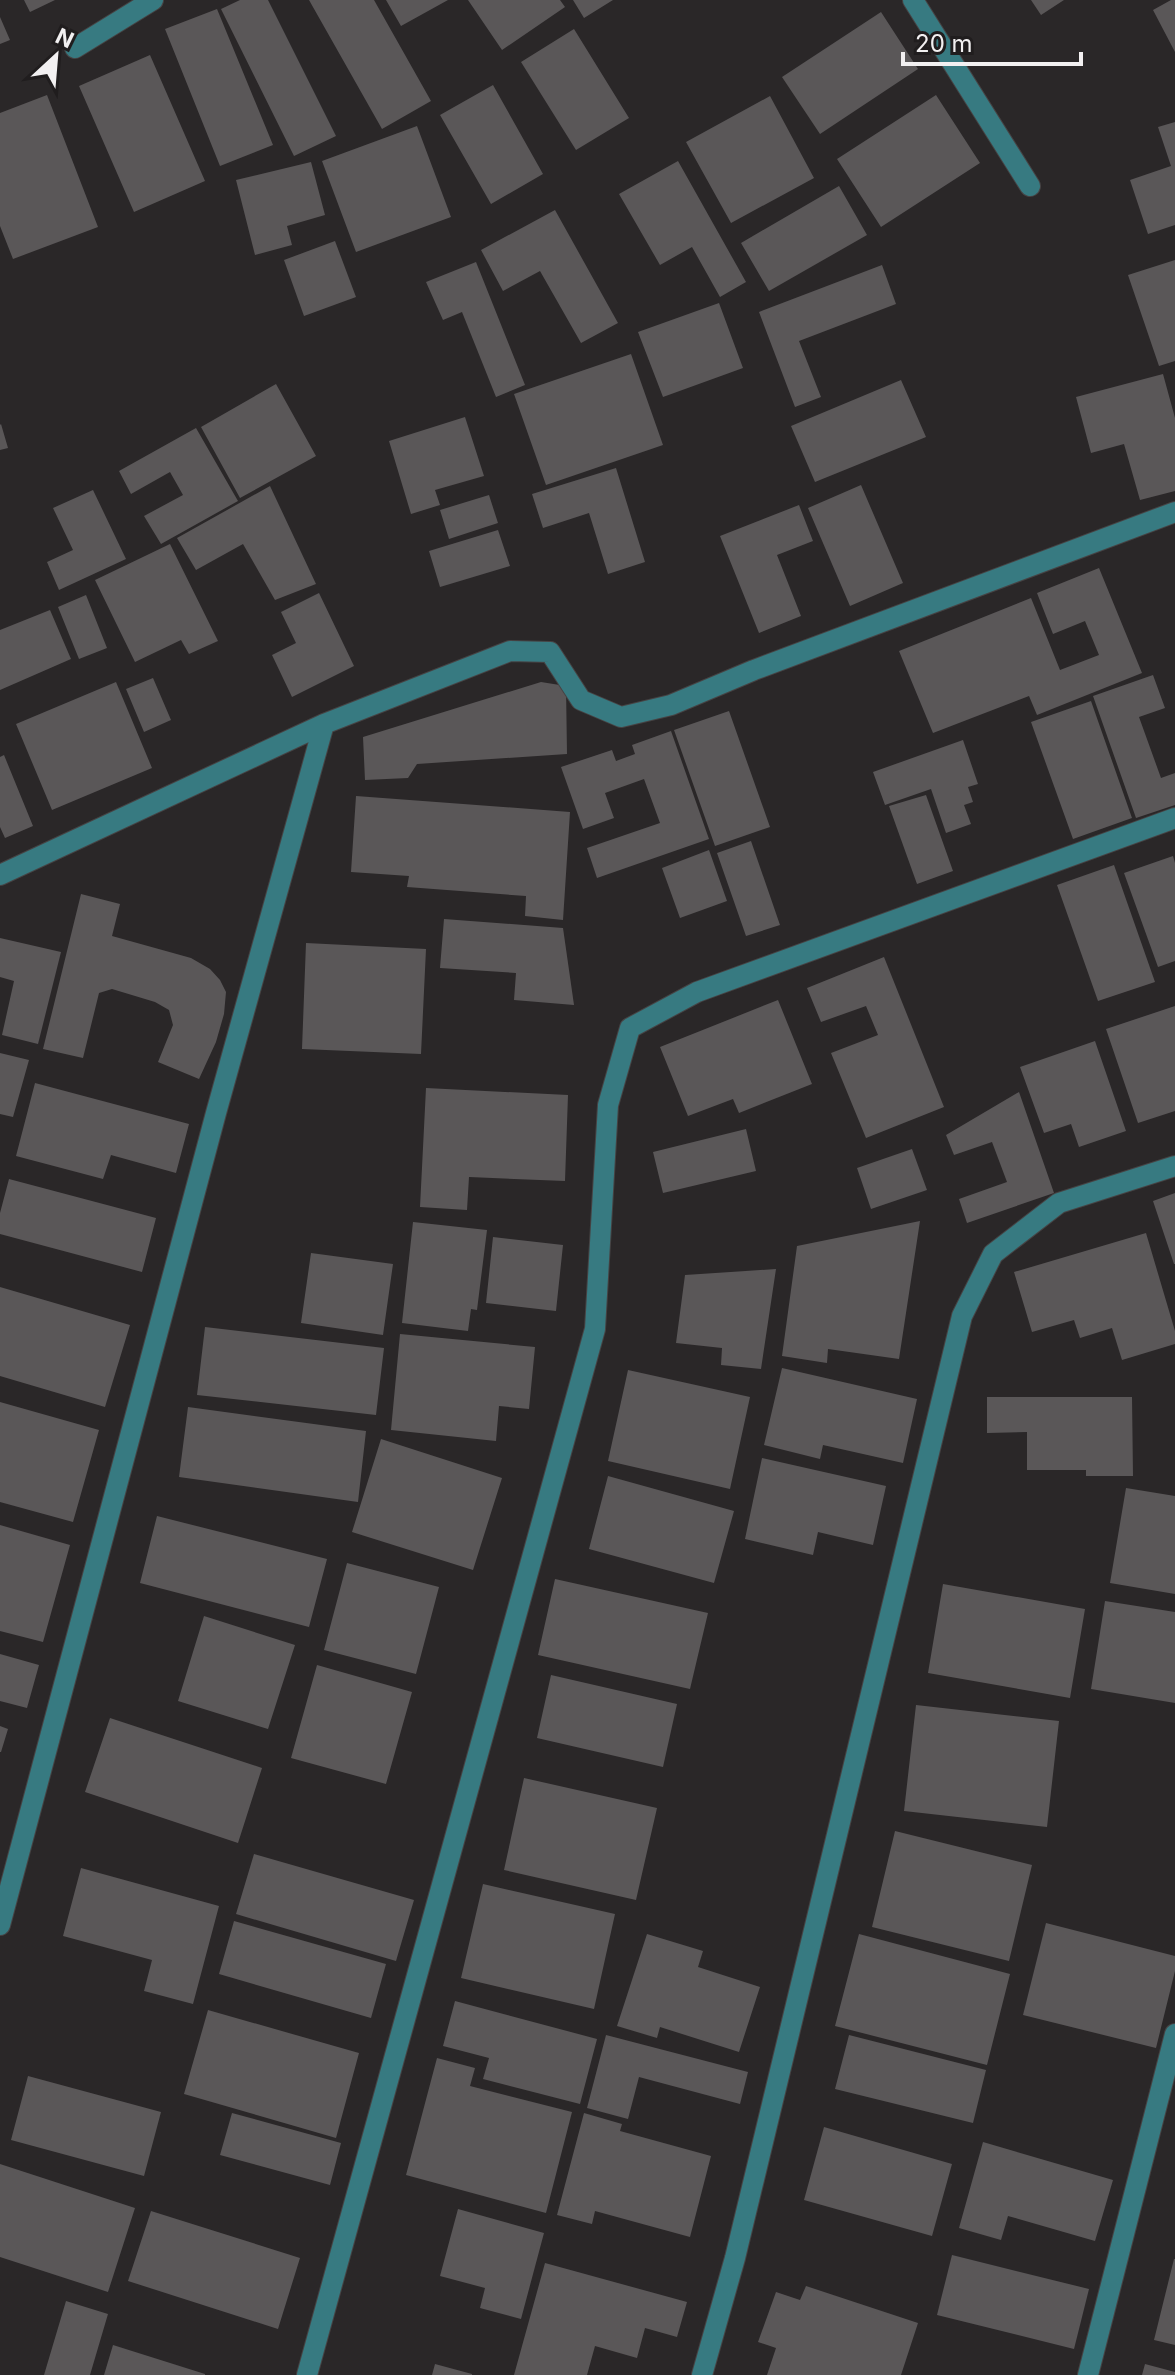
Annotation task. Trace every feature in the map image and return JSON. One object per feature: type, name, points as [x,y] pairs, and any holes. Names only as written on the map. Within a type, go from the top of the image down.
[{"type":"street","points":[[75,48],[153,0]]},
{"type":"street","points":[[913,0],[1030,186]]},
{"type":"street","points":[[0,875],[324,724],[510,651],[550,652],[581,700],[621,717],[671,705],[754,670],[1175,512]]},
{"type":"street","points":[[0,1925],[216,1113],[324,724]]},
{"type":"street","points":[[307,2375],[595,1329],[608,1105],[630,1028],[697,992],[1175,818]]},
{"type":"street","points":[[702,2375],[735,2258],[962,1316],[993,1254],[1059,1203],[1175,1166]]},
{"type":"street","points":[[1088,2375],[1175,2034]]},
{"type":"building","points":[[24,0],[55,0],[30,12]]},
{"type":"building","points":[[240,0],[268,0],[336,136],[294,156],[221,9]]},
{"type":"building","points":[[309,0],[374,0],[431,101],[382,129]]},
{"type":"building","points":[[386,0],[448,0],[401,26]]},
{"type":"building","points":[[468,0],[560,0],[565,7],[502,50]]},
{"type":"building","points":[[573,0],[613,0],[584,18]]},
{"type":"building","points":[[1031,0],[1064,0],[1041,15]]},
{"type":"building","points":[[1175,0],[1175,52],[1153,10]]},
{"type":"building","points":[[217,9],[273,145],[220,166],[165,29]]},
{"type":"building","points":[[881,12],[918,69],[820,134],[782,77]]},
{"type":"building","points":[[0,17],[10,40],[0,44]]},
{"type":"building","points":[[574,29],[629,118],[576,150],[521,62]]},
{"type":"building","points":[[150,55],[205,181],[134,212],[79,86]]},
{"type":"building","points":[[493,85],[543,174],[491,204],[440,115]]},
{"type":"building","points":[[47,95],[98,227],[13,259],[0,226],[0,113]]},
{"type":"building","points":[[936,95],[980,163],[881,227],[837,159]]},
{"type":"building","points":[[770,96],[814,178],[731,223],[686,142]]},
{"type":"building","points":[[1175,122],[1175,225],[1148,234],[1130,180],[1171,166],[1158,127]]},
{"type":"building","points":[[417,126],[451,217],[356,252],[322,161]]},
{"type":"building","points":[[678,161],[746,282],[720,297],[692,247],[660,265],[619,194]]},
{"type":"building","points":[[311,162],[325,215],[287,226],[292,245],[255,255],[236,180]]},
{"type":"building","points":[[839,186],[867,235],[769,291],[741,243]]},
{"type":"building","points":[[555,210],[618,323],[581,343],[540,271],[503,291],[481,250]]},
{"type":"building","points":[[335,241],[356,297],[304,316],[284,260]]},
{"type":"building","points":[[1175,260],[1175,361],[1159,366],[1128,275]]},
{"type":"building","points":[[476,262],[525,385],[496,397],[462,312],[443,320],[426,282]]},
{"type":"building","points":[[882,265],[896,304],[799,341],[821,397],[795,407],[759,312]]},
{"type":"building","points":[[719,303],[743,368],[663,397],[638,332]]},
{"type":"building","points":[[631,354],[663,445],[546,485],[514,394]]},
{"type":"building","points":[[1163,374],[1175,418],[1175,491],[1140,500],[1124,444],[1091,453],[1076,397]]},
{"type":"building","points":[[901,380],[926,437],[815,482],[791,426]]},
{"type":"building","points":[[276,384],[316,456],[240,498],[201,427]]},
{"type":"building","points":[[465,417],[484,476],[435,490],[440,505],[411,514],[389,441]]},
{"type":"building","points":[[0,425],[8,448],[0,450]]},
{"type":"building","points":[[196,428],[238,501],[161,544],[144,516],[183,495],[170,472],[131,494],[119,471]]},
{"type":"building","points":[[616,468],[645,562],[608,574],[589,513],[543,528],[532,494]]},
{"type":"building","points":[[861,485],[903,583],[850,606],[808,508]]},
{"type":"building","points":[[270,486],[316,584],[275,600],[243,544],[196,570],[177,538]]},
{"type":"building","points":[[93,490],[126,559],[59,590],[47,562],[73,550],[53,508]]},
{"type":"building","points":[[489,495],[498,523],[449,539],[440,510]]},
{"type":"building","points":[[799,505],[813,541],[777,555],[801,616],[759,633],[720,536]]},
{"type":"building","points":[[498,530],[510,566],[440,587],[429,551]]},
{"type":"building","points":[[170,544],[218,641],[189,654],[181,640],[135,662],[95,580]]},
{"type":"building","points":[[1099,568],[1142,673],[1037,715],[1029,696],[933,733],[899,651],[1031,598],[1060,670],[1099,655],[1085,621],[1053,634],[1037,593]]},
{"type":"building","points":[[319,593],[354,666],[292,697],[272,655],[296,643],[281,612]]},
{"type":"building","points":[[86,595],[107,648],[79,659],[58,607]]},
{"type":"building","points":[[50,610],[71,659],[0,690],[0,630]]},
{"type":"building","points":[[1153,675],[1165,708],[1139,717],[1161,778],[1175,773],[1175,805],[1136,818],[1093,696]]},
{"type":"building","points":[[153,678],[171,720],[144,732],[126,689]]},
{"type":"building","points":[[116,682],[152,768],[52,810],[16,724]]},
{"type":"building","points":[[541,682],[566,686],[567,754],[417,764],[408,778],[365,780],[363,737]]},
{"type":"building","points":[[1091,701],[1132,818],[1073,839],[1031,722]]},
{"type":"building","points":[[729,711],[770,827],[715,846],[674,730]]},
{"type":"building","points":[[671,731],[709,839],[597,878],[587,848],[660,823],[644,779],[605,793],[614,818],[583,829],[561,767],[612,750],[616,761],[635,754],[632,745]]},
{"type":"building","points":[[963,740],[978,784],[968,787],[973,802],[964,805],[971,824],[946,833],[931,789],[885,805],[873,772]]},
{"type":"building","points":[[4,755],[33,826],[5,838],[0,827],[0,757]]},
{"type":"building","points":[[926,795],[953,871],[917,884],[889,806]]},
{"type":"building","points":[[356,796],[570,812],[563,920],[525,916],[526,896],[407,887],[409,876],[351,872]]},
{"type":"building","points":[[751,841],[780,925],[746,936],[717,853]]},
{"type":"building","points":[[709,850],[727,901],[680,918],[662,868]]},
{"type":"building","points":[[1173,856],[1175,961],[1158,967],[1124,873]]},
{"type":"building","points":[[1114,865],[1155,982],[1098,1001],[1057,885]]},
{"type":"building","points":[[81,894],[120,904],[112,936],[191,958],[210,969],[220,980],[226,992],[224,1014],[216,1042],[199,1079],[158,1062],[173,1025],[169,1010],[155,1002],[112,989],[99,993],[83,1058],[43,1049]]},
{"type":"building","points":[[444,919],[563,928],[574,1005],[514,1000],[516,973],[440,968]]},
{"type":"building","points":[[0,938],[61,952],[38,1044],[2,1035],[14,981],[0,977]]},
{"type":"building","points":[[306,943],[426,949],[421,1054],[302,1049]]},
{"type":"building","points":[[884,957],[944,1107],[866,1138],[831,1053],[878,1035],[866,1006],[821,1022],[807,988]]},
{"type":"building","points":[[778,1000],[812,1084],[739,1113],[733,1099],[688,1116],[660,1047]]},
{"type":"building","points":[[1175,1006],[1175,1111],[1138,1123],[1106,1029]]},
{"type":"building","points":[[1095,1041],[1126,1131],[1079,1147],[1071,1124],[1044,1133],[1020,1067]]},
{"type":"building","points":[[0,1053],[29,1060],[13,1117],[0,1114]]},
{"type":"building","points":[[35,1083],[189,1124],[176,1173],[111,1155],[103,1179],[16,1156]]},
{"type":"building","points":[[426,1088],[568,1095],[565,1181],[469,1177],[467,1210],[420,1207]]},
{"type":"building","points":[[1019,1092],[1054,1193],[967,1223],[959,1199],[1007,1182],[992,1142],[954,1155],[946,1135]]},
{"type":"building","points":[[746,1129],[756,1171],[663,1193],[653,1152]]},
{"type":"building","points":[[912,1149],[927,1190],[871,1209],[857,1168]]},
{"type":"building","points":[[9,1179],[156,1218],[142,1272],[0,1234],[0,1213]]},
{"type":"building","points":[[1175,1193],[1175,1264],[1174,1264],[1153,1201]]},
{"type":"building","points":[[920,1221],[899,1359],[828,1349],[827,1363],[782,1356],[797,1246]]},
{"type":"building","points":[[413,1222],[487,1230],[477,1310],[471,1309],[468,1331],[402,1323]]},
{"type":"building","points":[[1146,1233],[1175,1331],[1175,1344],[1122,1360],[1112,1328],[1080,1338],[1074,1320],[1032,1332],[1014,1272]]},
{"type":"building","points":[[493,1237],[563,1245],[556,1311],[486,1303]]},
{"type":"building","points":[[311,1253],[393,1264],[383,1335],[301,1323]]},
{"type":"building","points":[[776,1269],[761,1369],[721,1365],[722,1348],[676,1343],[685,1275]]},
{"type":"building","points":[[0,1287],[130,1325],[105,1407],[0,1376]]},
{"type":"building","points":[[205,1327],[384,1348],[376,1415],[197,1395]]},
{"type":"building","points":[[400,1334],[535,1347],[529,1409],[499,1406],[496,1441],[391,1430]]},
{"type":"building","points":[[782,1368],[917,1399],[903,1463],[823,1445],[820,1459],[764,1445]]},
{"type":"building","points":[[628,1370],[750,1397],[730,1489],[608,1461]]},
{"type":"building","points":[[987,1397],[1132,1397],[1133,1476],[1086,1476],[1086,1470],[1027,1470],[1027,1432],[987,1433]]},
{"type":"building","points":[[0,1402],[99,1430],[73,1522],[0,1502]]},
{"type":"building","points":[[188,1407],[366,1431],[358,1502],[179,1477]]},
{"type":"building","points":[[381,1439],[502,1478],[473,1570],[352,1532]]},
{"type":"building","points":[[762,1458],[886,1486],[873,1545],[818,1532],[813,1555],[745,1539]]},
{"type":"building","points":[[608,1476],[734,1511],[714,1583],[589,1549]]},
{"type":"building","points":[[1126,1488],[1175,1496],[1175,1594],[1110,1583]]},
{"type":"building","points":[[157,1516],[327,1559],[309,1627],[140,1583]]},
{"type":"building","points":[[0,1525],[70,1545],[43,1642],[0,1631]]},
{"type":"building","points":[[347,1563],[439,1587],[416,1674],[324,1650]]},
{"type":"building","points":[[555,1579],[708,1613],[690,1689],[538,1655]]},
{"type":"building","points":[[943,1584],[1085,1609],[1070,1698],[928,1673]]},
{"type":"building","points":[[1105,1601],[1175,1612],[1175,1703],[1091,1689]]},
{"type":"building","points":[[204,1616],[295,1645],[268,1729],[178,1701]]},
{"type":"building","points":[[0,1654],[39,1665],[27,1708],[0,1701]]},
{"type":"building","points":[[317,1665],[412,1692],[386,1784],[291,1758]]},
{"type":"building","points":[[551,1675],[677,1704],[663,1767],[537,1738]]},
{"type":"building","points":[[916,1705],[1059,1721],[1047,1827],[904,1811]]},
{"type":"building","points":[[110,1718],[262,1768],[238,1843],[85,1792]]},
{"type":"building","points":[[0,1726],[8,1729],[1,1752],[0,1752]]},
{"type":"building","points":[[524,1778],[657,1808],[636,1900],[504,1870]]},
{"type":"building","points":[[895,1831],[1032,1865],[1009,1961],[872,1927]]},
{"type":"building","points":[[254,1854],[414,1900],[396,1961],[236,1914]]},
{"type":"building","points":[[81,1868],[219,1906],[193,2004],[144,1991],[152,1960],[63,1936]]},
{"type":"building","points":[[483,1884],[615,1914],[594,2009],[461,1978]]},
{"type":"building","points":[[234,1921],[386,1964],[371,2018],[219,1974]]},
{"type":"building","points":[[1046,1923],[1175,1956],[1175,1971],[1156,2048],[1023,2015]]},
{"type":"building","points":[[647,1934],[703,1951],[698,1967],[760,1987],[739,2052],[660,2027],[657,2038],[617,2026]]},
{"type":"building","points":[[859,1934],[1010,1974],[987,2065],[835,2026]]},
{"type":"building","points":[[455,2001],[597,2039],[580,2104],[483,2079],[489,2058],[443,2046]]},
{"type":"building","points":[[208,2010],[359,2053],[336,2138],[184,2094]]},
{"type":"building","points":[[606,2035],[748,2072],[740,2104],[639,2077],[628,2119],[587,2108]]},
{"type":"building","points":[[849,2035],[986,2070],[973,2123],[835,2089]]},
{"type":"building","points":[[437,2058],[475,2068],[470,2086],[572,2112],[546,2213],[406,2175]]},
{"type":"building","points":[[28,2076],[161,2112],[144,2176],[11,2140]]},
{"type":"building","points":[[232,2113],[341,2143],[330,2185],[220,2155]]},
{"type":"building","points":[[584,2113],[622,2124],[620,2131],[711,2156],[690,2237],[595,2211],[592,2224],[557,2215]]},
{"type":"building","points":[[824,2127],[952,2164],[932,2236],[804,2200]]},
{"type":"building","points":[[983,2142],[1113,2180],[1095,2241],[1008,2216],[1001,2240],[959,2228]]},
{"type":"building","points":[[0,2164],[135,2208],[108,2292],[0,2257]]},
{"type":"building","points":[[458,2209],[544,2233],[521,2319],[480,2308],[485,2288],[440,2276]]},
{"type":"building","points":[[151,2211],[300,2258],[278,2329],[128,2281]]},
{"type":"building","points":[[952,2255],[1089,2289],[1074,2349],[937,2315]]},
{"type":"building","points":[[1175,2259],[1175,2345],[1154,2340]]},
{"type":"building","points":[[545,2263],[687,2302],[677,2337],[645,2328],[637,2358],[595,2346],[587,2375],[514,2375]]},
{"type":"building","points":[[806,2286],[918,2323],[901,2375],[767,2375],[776,2348],[758,2342],[776,2292],[800,2300]]},
{"type":"building","points":[[66,2301],[108,2314],[90,2375],[44,2375]]},
{"type":"building","points":[[113,2345],[205,2374],[205,2375],[104,2375]]},
{"type":"building","points":[[435,2364],[472,2374],[472,2375],[432,2375]]},
{"type":"building","points":[[1145,2364],[1175,2372],[1175,2375],[1142,2375]]}]
